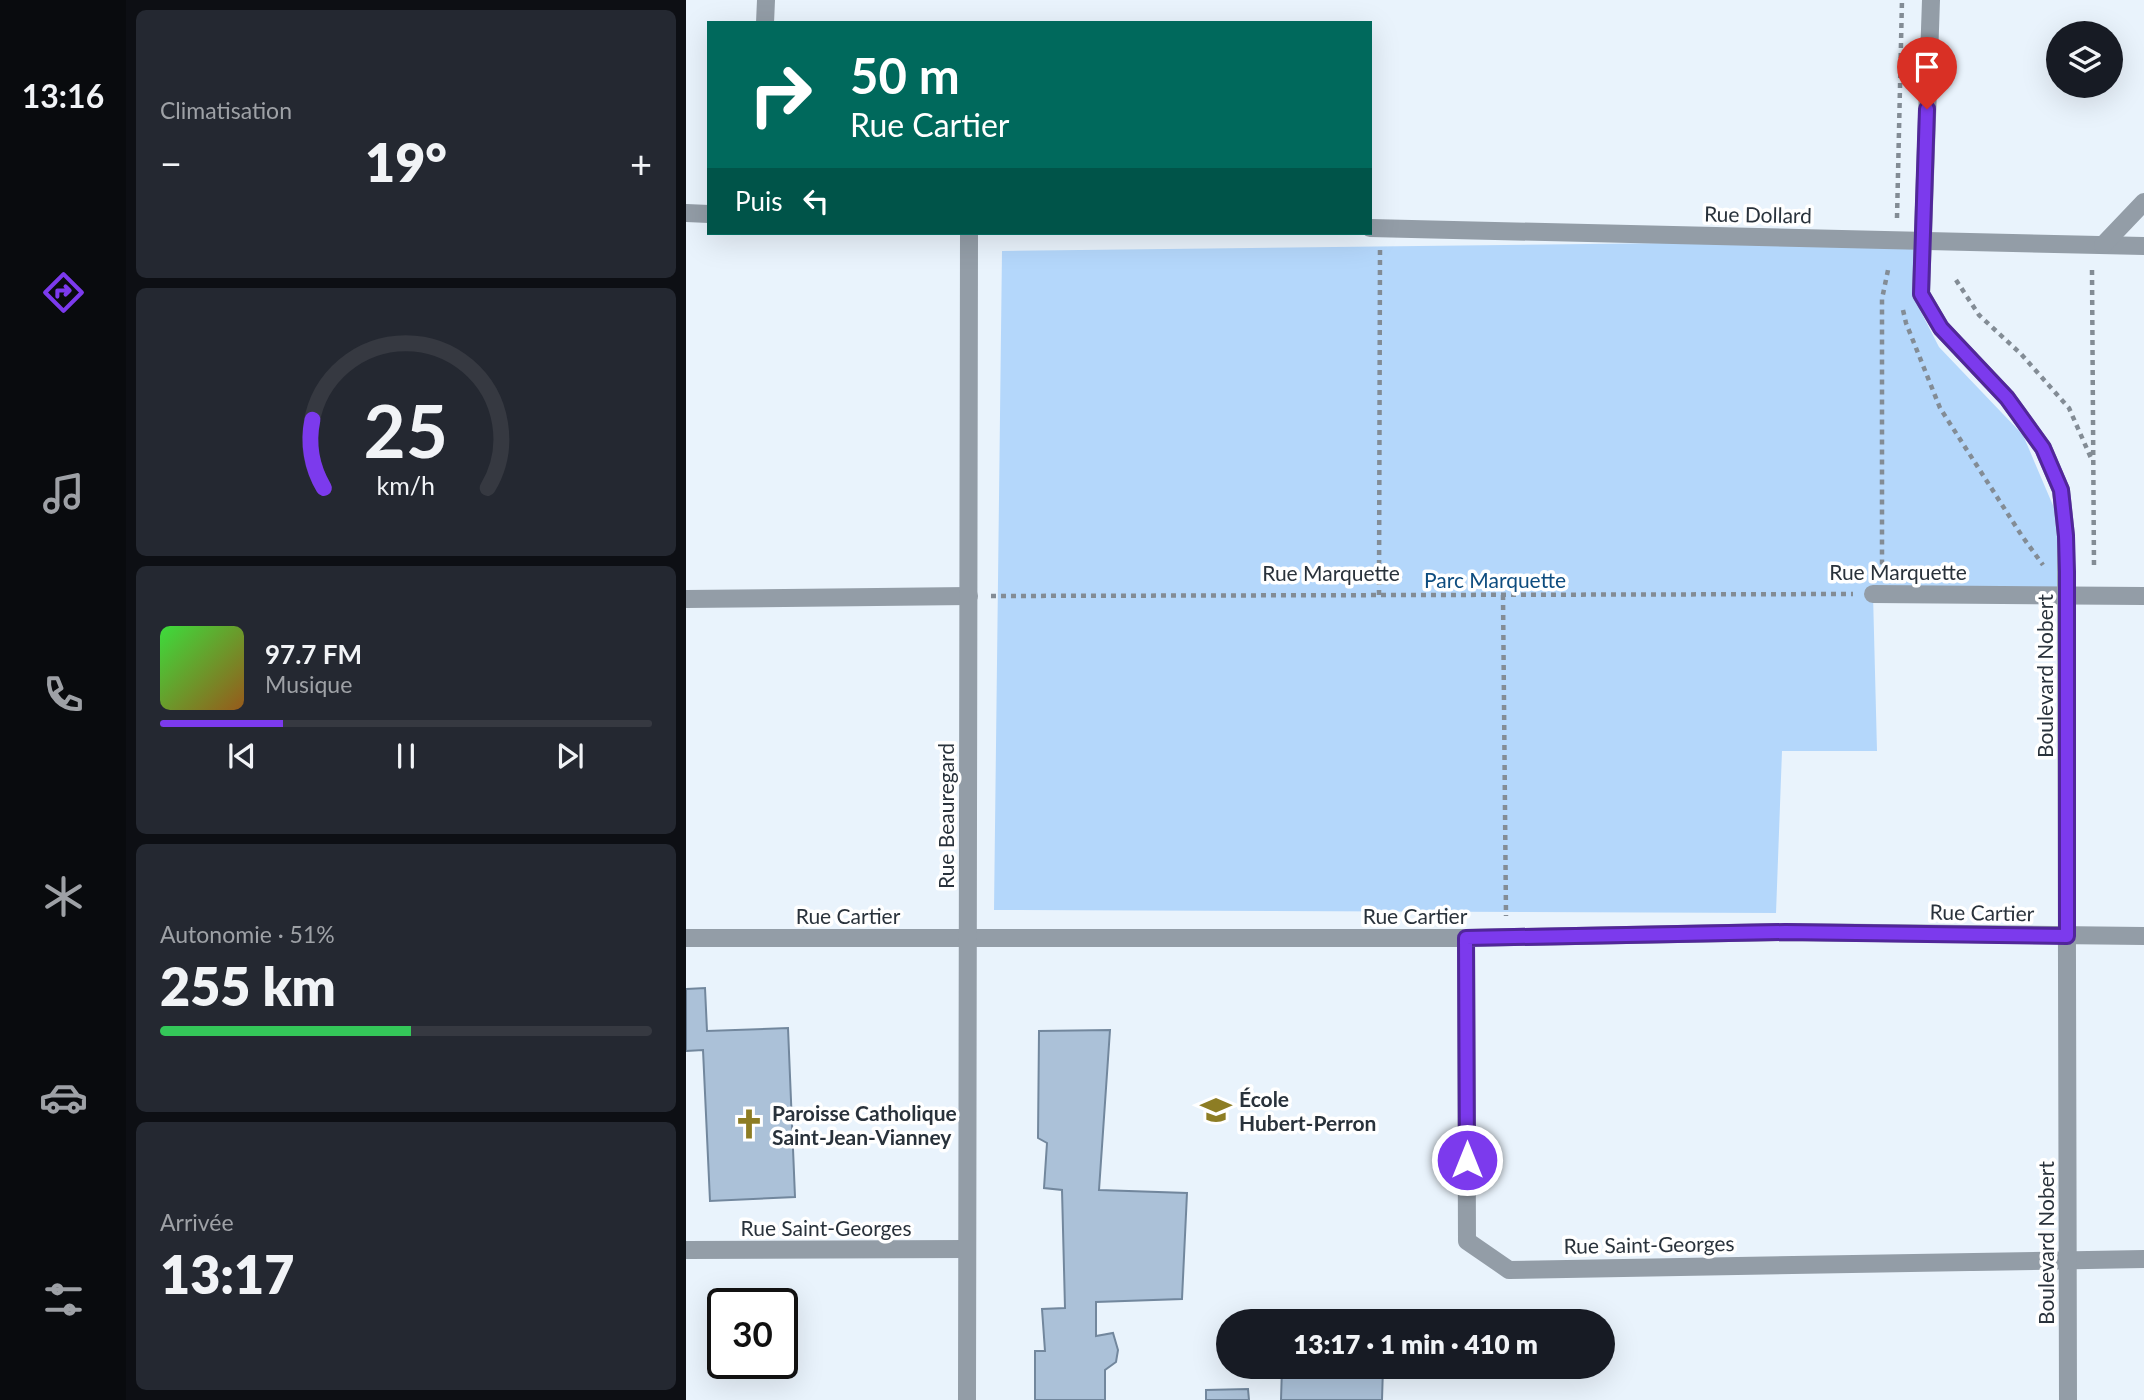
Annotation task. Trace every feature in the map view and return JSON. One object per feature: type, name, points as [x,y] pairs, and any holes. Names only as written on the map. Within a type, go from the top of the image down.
[{"type":"street","points":[[765,21],[766,0]]},
{"type":"street","name":"Boulevard Nobert","points":[[1931,0],[1921,294],[1941,328],[2007,398],[2043,448],[2061,490],[2066,536],[2068,1400]]},
{"type":"street","points":[[2103,245],[2144,202]]},
{"type":"street","points":[[686,213],[707,214]]},
{"type":"street","name":"Rue Dollard","points":[[1375,228],[2144,246]]},
{"type":"street","name":"Rue Beauregard","points":[[967,1400],[969,235]]},
{"type":"street","name":"Rue Marquette","points":[[1873,594],[2144,596]]},
{"type":"street","points":[[686,599],[969,596]]},
{"type":"street","name":"Rue Cartier","points":[[686,938],[1466,938],[1785,932],[2144,936]]},
{"type":"street","name":"Rue Saint-Georges","points":[[1466,938],[1467,1241],[1509,1270],[2144,1259]]},
{"type":"street","name":"Rue Saint-Georges","points":[[686,1250],[967,1249]]},
{"type":"path","points":[[1375,228],[1379,595]]},
{"type":"path","points":[[1873,594],[1882,565],[1882,299],[1888,270]]},
{"type":"path","points":[[2092,270],[2094,568]]},
{"type":"path","points":[[1956,280],[1979,315],[2021,354],[2069,408],[2093,462]]},
{"type":"path","name":"Rue Marquette","points":[[969,596],[1873,594]]},
{"type":"path","points":[[1503,595],[1506,937]]},
{"type":"green space","name":"Parc Marquette","points":[[1923,240],[1920,310],[1939,347],[2023,435],[2066,536],[2067,596],[1873,594],[1877,751],[1782,751],[1776,913],[994,910],[1002,251]]},
{"type":"building","name":"Paroisse Catholique Saint-Jean-Vianney","points":[[705,988],[707,1031],[788,1028],[795,1197],[710,1201],[703,1050],[686,1051],[686,989]]},
{"type":"building","points":[[1110,1030],[1099,1190],[1187,1193],[1182,1299],[1096,1302],[1096,1336],[1113,1333],[1118,1350],[1116,1362],[1105,1370],[1105,1400],[1035,1400],[1035,1351],[1045,1351],[1042,1309],[1065,1308],[1062,1190],[1044,1188],[1047,1143],[1038,1138],[1039,1031]]},
{"type":"building","points":[[1282,1379],[1383,1379],[1382,1400],[1281,1400]]},
{"type":"building","points":[[1248,1389],[1249,1400],[1206,1400],[1206,1390]]},
{"type":"place","name":"École Hubert-Perron","points":[[1216,1110]]},
{"type":"place","name":"Paroisse Catholique Saint-Jean-Vianney","points":[[749,1124]]},
{"type":"route","points":[[1467,1160],[1466,938],[1785,932],[2067,936],[2067,572],[2061,490],[2043,448],[2007,398],[1941,328],[1921,294],[1927,109]]}]
